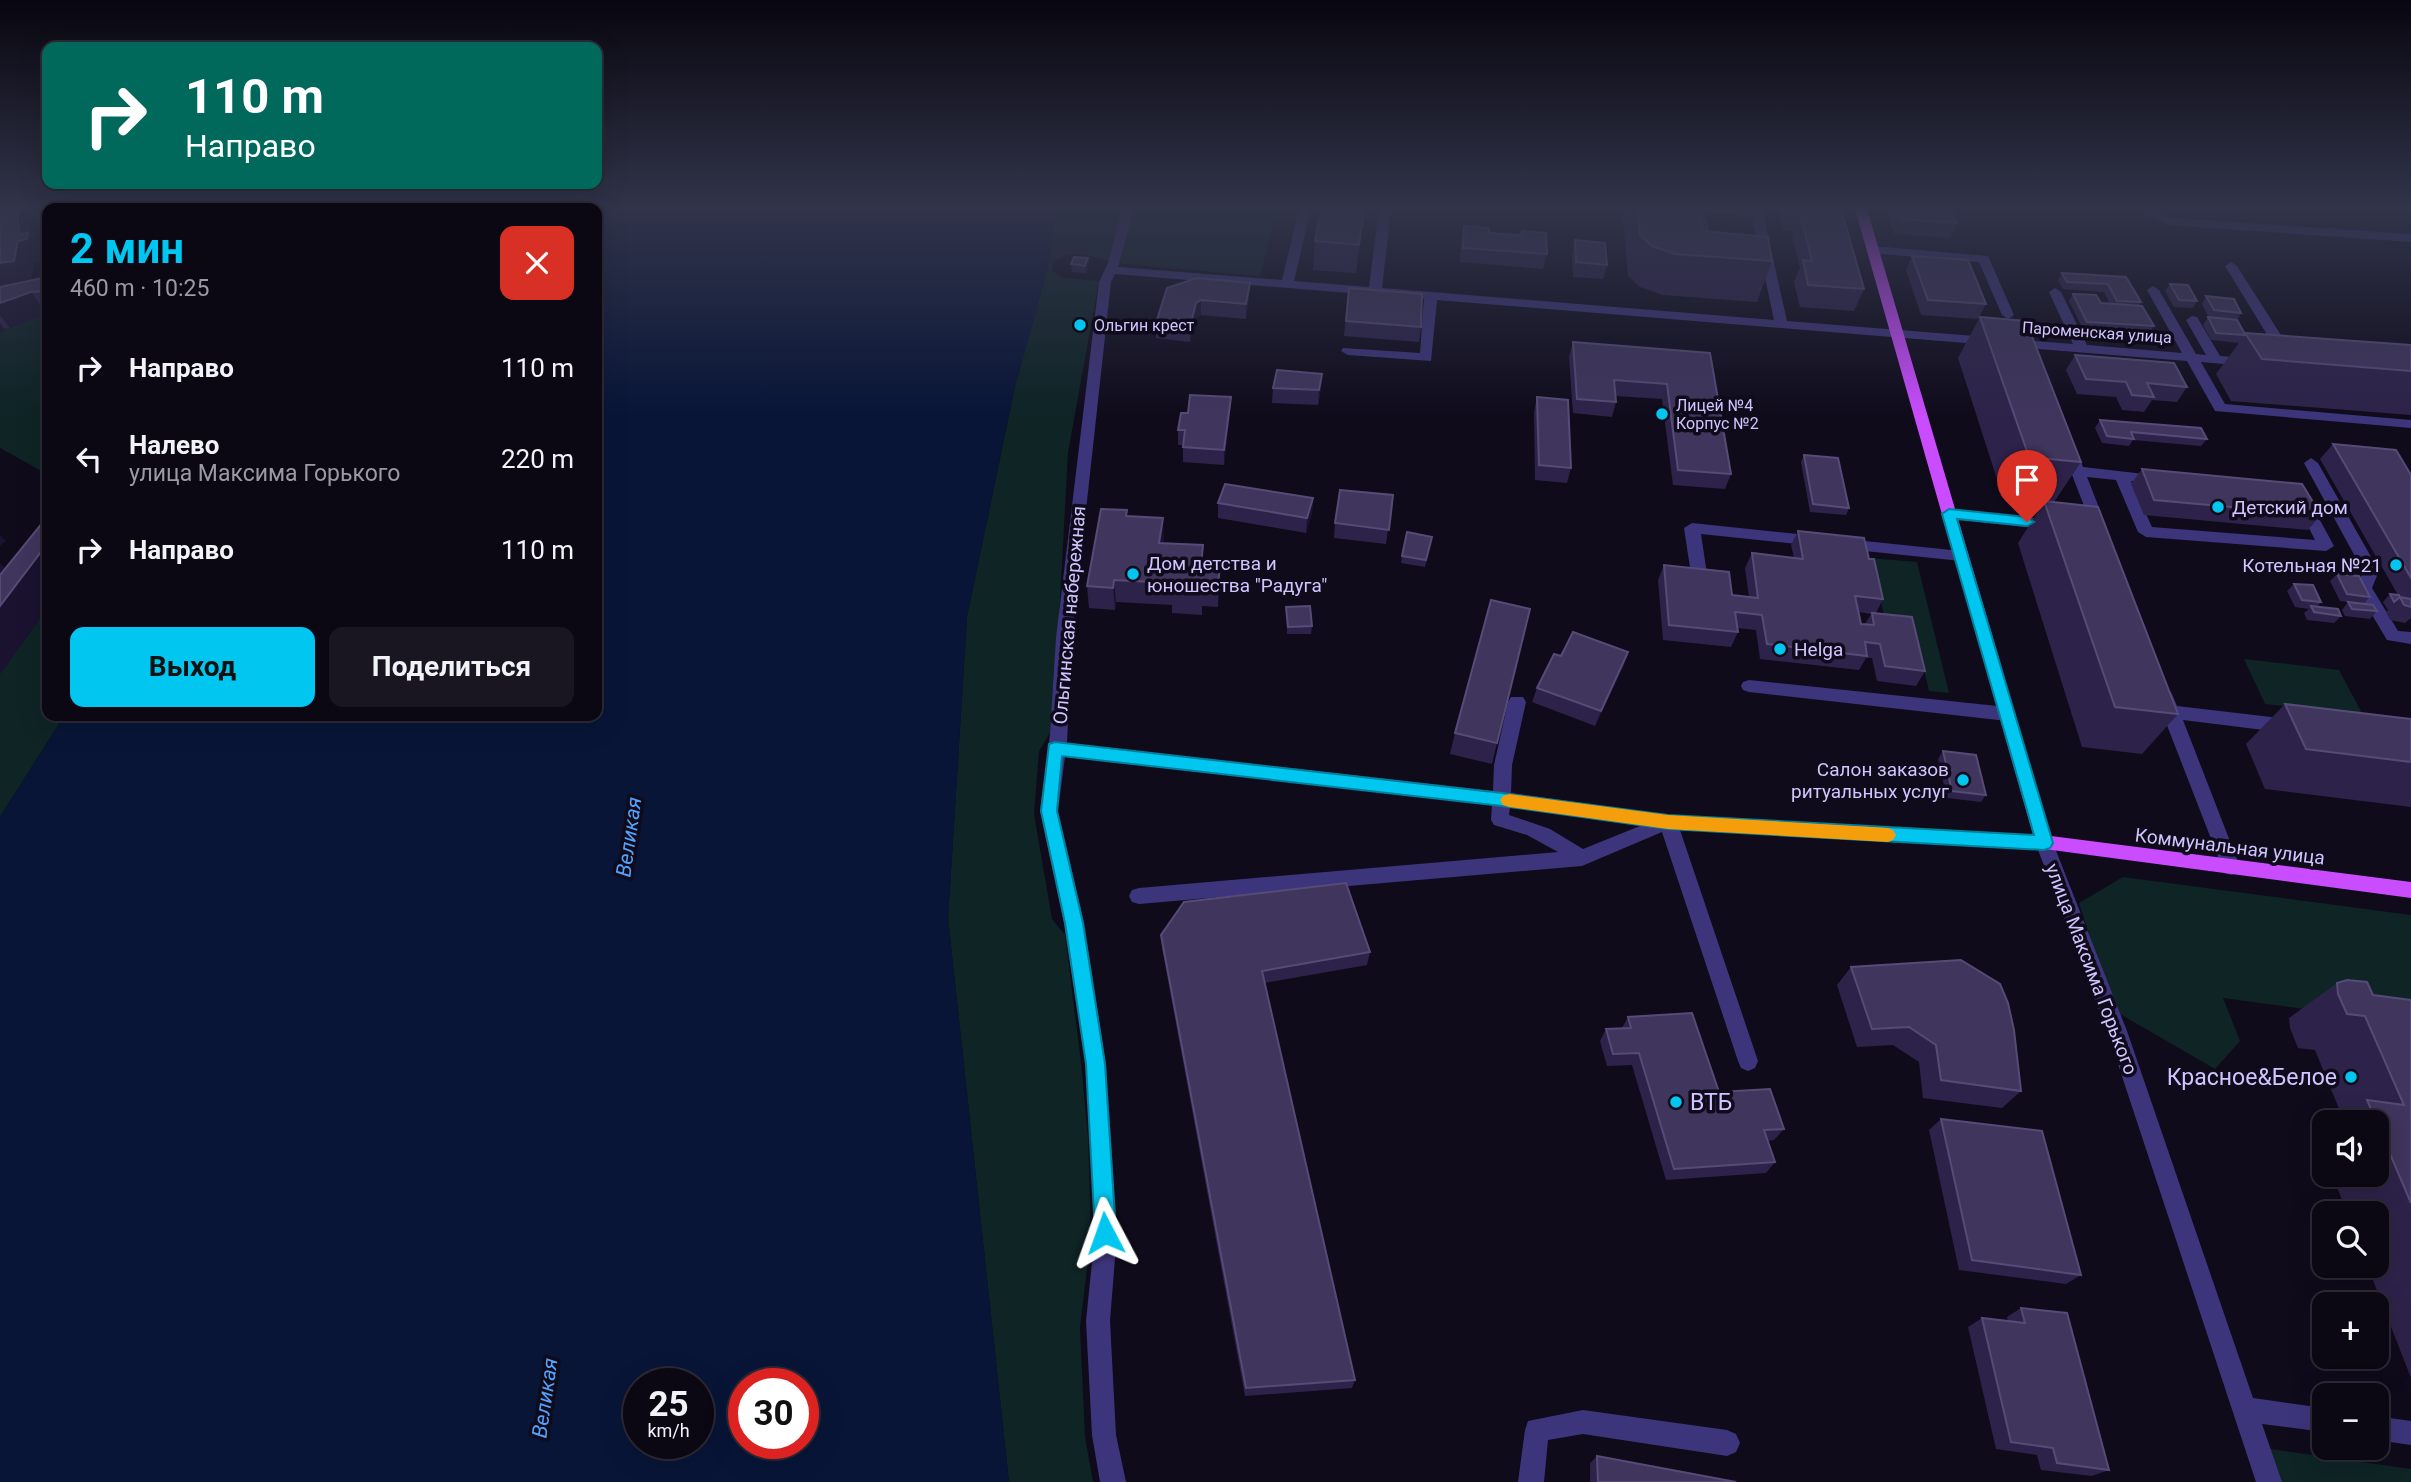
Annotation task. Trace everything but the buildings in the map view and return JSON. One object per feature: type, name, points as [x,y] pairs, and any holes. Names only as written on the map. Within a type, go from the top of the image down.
[{"type":"main road","name":"улица Максима Горького","points":[[1880,278],[2044,843]]},
{"type":"main road","name":"Коммунальная улица","points":[[2044,843],[2411,890]]},
{"type":"street","name":"Ольгинская набережная","points":[[1107,278],[1082,467],[1064,638],[1059,734],[1049,811],[1074,923],[1096,1064],[1105,1233],[1098,1321],[1104,1435],[1113,1482]]},
{"type":"street","name":"Пароменская улица","points":[[1213,278],[2281,364],[2237,278]]},
{"type":"street","points":[[1287,284],[1288,278]]},
{"type":"street","points":[[1375,290],[1376,278]]},
{"type":"street","points":[[1767,278],[1782,324]]},
{"type":"street","points":[[1992,278],[2008,315]]},
{"type":"street","points":[[2153,290],[2220,408],[2411,424]]},
{"type":"street","points":[[2055,292],[2082,349]]},
{"type":"street","points":[[1348,351],[1426,358],[1431,294]]},
{"type":"street","points":[[2192,320],[2215,359]]},
{"type":"street","points":[[2028,345],[2035,363]]},
{"type":"street","points":[[2062,433],[2097,533]]},
{"type":"street","points":[[2311,463],[2371,571],[2364,588],[2393,636],[2411,638]]},
{"type":"street","points":[[2077,471],[2175,480]]},
{"type":"street","points":[[2121,475],[2147,532],[2326,546],[2297,492]]},
{"type":"street","points":[[1949,514],[2063,526]]},
{"type":"street","points":[[1699,574],[1692,528],[1961,556]]},
{"type":"street","points":[[2157,675],[2231,867]]},
{"type":"street","points":[[1749,686],[2007,714]]},
{"type":"street","points":[[1517,702],[1503,765],[1500,820],[1523,824],[1544,833],[1582,858]]},
{"type":"street","points":[[2171,712],[2304,728]]},
{"type":"street","points":[[1055,749],[1502,799],[1668,822],[2044,843]]},
{"type":"street","points":[[1139,896],[1582,858],[1668,822]]},
{"type":"street","points":[[1668,822],[1748,1060]]},
{"type":"street","name":"улица Максима Горького","points":[[2044,843],[2117,1031],[2269,1482]]},
{"type":"street","points":[[2244,1409],[2312,1418]]},
{"type":"street","points":[[1531,1482],[1537,1430],[1583,1422],[1727,1443]]},
{"type":"street","points":[[2389,1430],[2411,1433]]},
{"type":"green space","points":[[1045,278],[1099,281],[1068,453],[1050,733],[1039,751],[1034,814],[1052,919],[1065,935],[1088,1137],[1091,1235],[1080,1327],[1085,1437],[1093,1482],[1009,1482],[948,918],[967,617],[1015,386]]},
{"type":"green space","points":[[42,316],[42,471],[0,448],[0,329]]},
{"type":"green space","points":[[1871,558],[1917,562],[1949,693],[1929,691],[1913,623],[1885,620]]},
{"type":"green space","points":[[42,614],[42,721],[61,721],[0,817],[0,673]]},
{"type":"green space","points":[[2244,659],[2339,670],[2363,715],[2265,704]]},
{"type":"green space","points":[[2123,877],[2411,915],[2411,1023],[2223,998],[2240,1041],[2215,1069],[2113,1010],[2079,903]]},
{"type":"green space","points":[[2250,1446],[2312,1455],[2312,1460],[2348,1460],[2411,1469],[2411,1482],[2262,1482]]},
{"type":"water","name":"Великая","points":[[602,278],[1045,278],[1015,386],[967,617],[948,918],[1009,1482],[0,1482],[0,817],[61,721],[602,721]]},
{"type":"slow traffic","points":[[1509,800],[1668,822],[1888,835]]},
{"type":"place","name":"Ольгин крест","points":[[1080,325]]},
{"type":"place","name":"Лицей №4 Корпус №2","points":[[1662,414]]},
{"type":"place","name":"Детский дом","points":[[2218,507]]},
{"type":"place","name":"Котельная №21","points":[[2396,565]]},
{"type":"place","name":"Дом детства и юношества \"Радуга\"","points":[[1133,574]]},
{"type":"place","name":"Helga","points":[[1780,649]]},
{"type":"place","name":"Салон заказов ритуальных услуг","points":[[1963,780]]},
{"type":"place","name":"Красное&Белое","points":[[2351,1077]]},
{"type":"place","name":"ВТБ","points":[[1676,1102]]},
{"type":"route","points":[[1105,1233],[1096,1064],[1074,923],[1049,811],[1055,749],[1502,799],[1668,822],[2044,843],[1949,514],[2027,522]]}]
